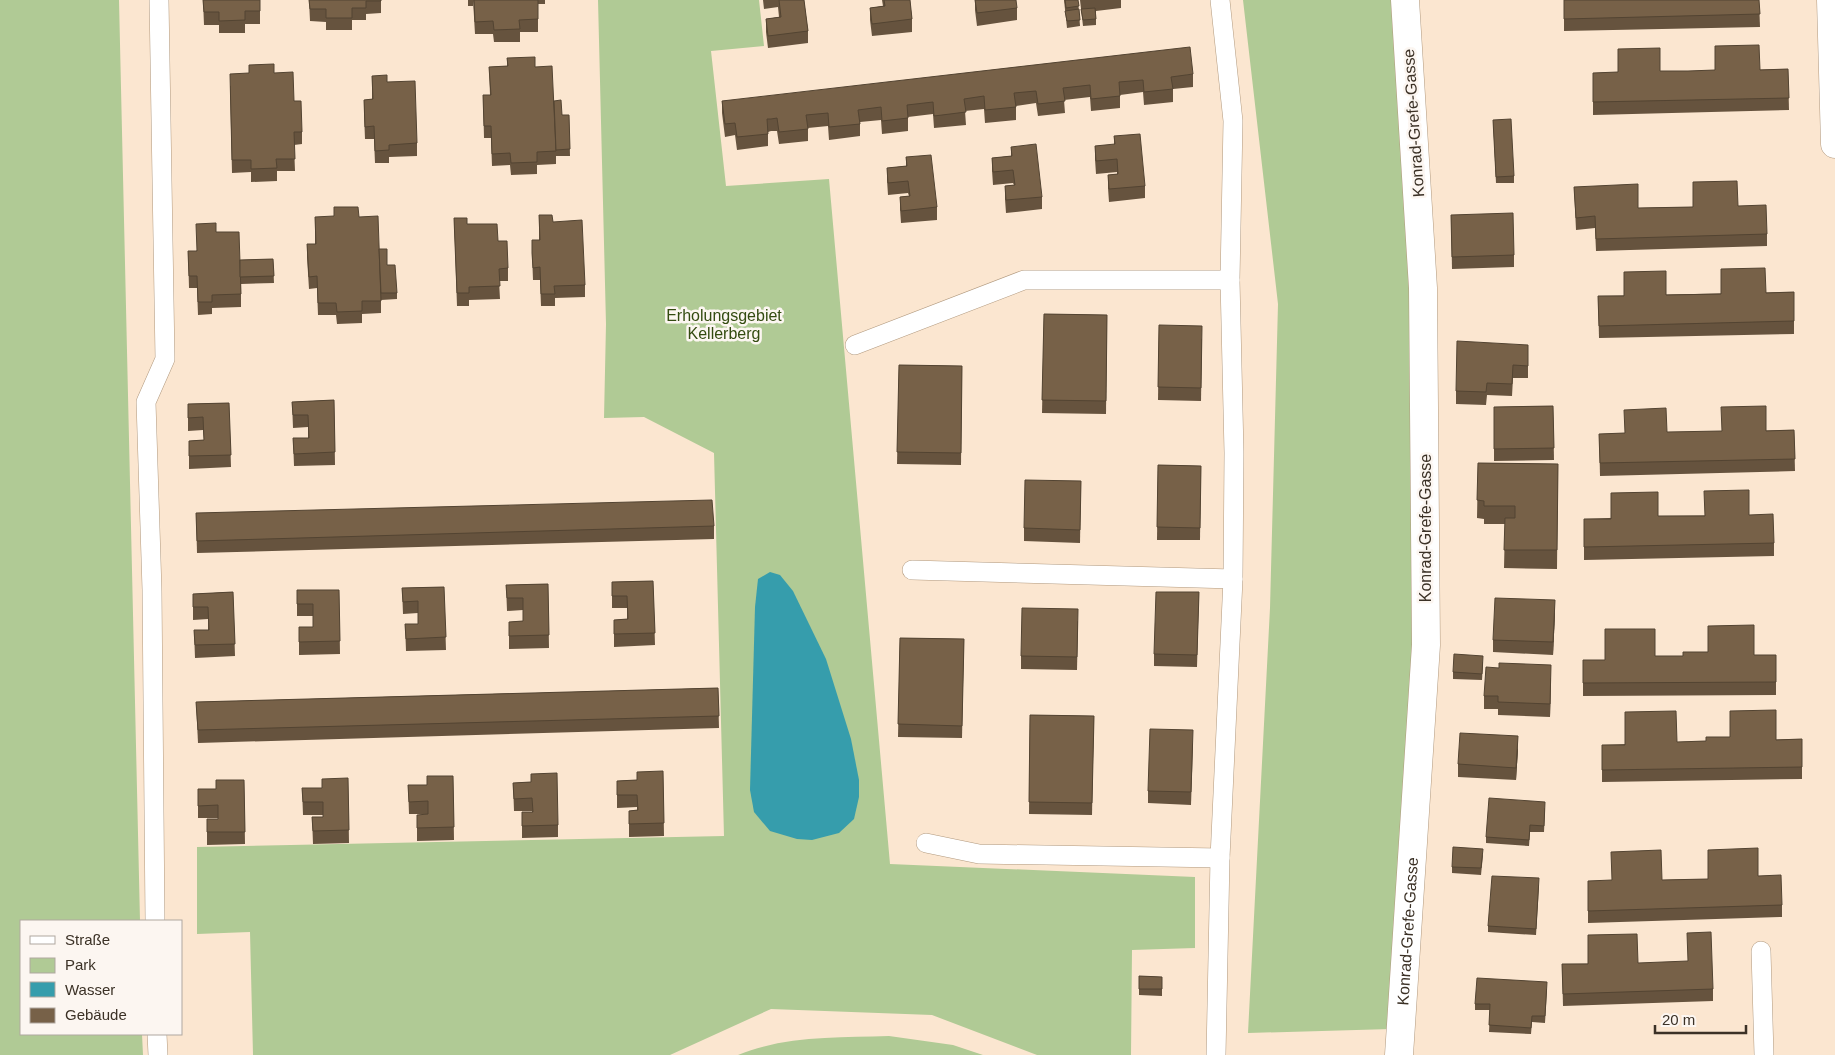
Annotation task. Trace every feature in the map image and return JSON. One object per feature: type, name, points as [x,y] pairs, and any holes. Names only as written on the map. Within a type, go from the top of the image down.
[{"type":"street","name":"Konrad-Grefe-Gasse","points":[[1399,1055],[1426,645],[1423,288],[1405,0]]},
{"type":"street","points":[[1831,0],[1835,144]]},
{"type":"lane","points":[[155,920],[152,590],[146,402],[165,359],[159,0]]},
{"type":"lane","points":[[1216,1055],[1220,858],[1232,579],[1234,453],[1230,280],[1233,121],[1220,0]]},
{"type":"lane","points":[[856,345],[1024,280],[1230,280]]},
{"type":"lane","points":[[912,570],[1232,579]]},
{"type":"lane","points":[[926,843],[980,854],[1220,858]]},
{"type":"lane","points":[[1761,951],[1764,1055]]},
{"type":"lane","points":[[158,1035],[158,1055]]},
{"type":"green space","points":[[0,0],[119,0],[140,920],[20,920],[20,1035],[142,1035],[143,1055],[0,1055]]},
{"type":"green space","name":"Erholungsgebiet Kellerberg","points":[[598,0],[759,0],[764,46],[711,51],[726,186],[829,179],[890,864],[1195,877],[1195,948],[1132,950],[1131,1055],[1037,1055],[932,1015],[771,1009],[670,1055],[253,1055],[250,932],[197,934],[197,847],[724,836],[714,453],[644,417],[604,418],[606,324]]},
{"type":"green space","points":[[1243,0],[1393,0],[1416,338],[1415,599],[1391,1029],[1248,1033],[1270,608],[1278,304]]},
{"type":"green space","points":[[889,1036],[953,1045],[983,1055],[738,1055],[775,1044],[794,1041]]},
{"type":"water","points":[[770,572],[780,575],[793,591],[826,659],[851,739],[859,780],[859,797],[854,819],[839,833],[812,840],[797,839],[770,831],[754,812],[750,790],[755,607],[758,579]]},
{"type":"building","points":[[203,0],[260,0],[260,11],[245,11],[245,20],[219,21],[219,12],[204,12]]},
{"type":"building","points":[[309,0],[381,1],[366,1],[366,8],[352,8],[352,18],[326,18],[326,9],[310,9]]},
{"type":"building","points":[[474,0],[538,0],[538,19],[519,20],[520,29],[494,30],[493,21],[475,22]]},
{"type":"building","points":[[779,0],[804,0],[808,31],[768,36],[766,19],[781,17]]},
{"type":"building","points":[[884,0],[910,0],[912,19],[872,24],[870,8],[885,6]]},
{"type":"building","points":[[975,0],[1016,0],[1017,8],[977,13]]},
{"type":"building","points":[[1065,0],[1078,0],[1079,6],[1066,8]]},
{"type":"building","points":[[1564,0],[1759,0],[1760,14],[1564,19]]},
{"type":"building","points":[[1095,8],[1096,19],[1083,20],[1081,9]]},
{"type":"building","points":[[1079,9],[1080,20],[1067,21],[1065,11]]},
{"type":"building","points":[[1759,45],[1760,70],[1788,69],[1789,98],[1593,102],[1593,73],[1618,72],[1618,49],[1660,48],[1660,71],[1688,71],[1715,70],[1715,46]]},
{"type":"building","points":[[1190,47],[1193,74],[1171,77],[1173,89],[1144,92],[1143,80],[1119,82],[1120,96],[1091,99],[1090,85],[1063,88],[1065,101],[1038,104],[1036,91],[1014,93],[1016,107],[985,110],[984,96],[964,99],[966,112],[934,116],[933,102],[907,105],[908,118],[882,121],[881,107],[858,110],[860,124],[829,127],[828,113],[806,115],[808,129],[779,132],[777,118],[767,119],[768,134],[737,137],[735,123],[725,124],[722,101]]},
{"type":"building","points":[[535,57],[535,67],[552,66],[556,151],[537,152],[537,162],[511,163],[510,153],[492,154],[491,126],[484,126],[483,95],[491,95],[489,67],[508,66],[507,58]]},
{"type":"building","points":[[274,64],[274,73],[293,72],[294,101],[301,101],[302,132],[294,132],[295,159],[276,159],[277,168],[251,169],[251,160],[232,160],[230,74],[249,73],[249,65]]},
{"type":"building","points":[[387,75],[387,82],[415,81],[417,143],[389,145],[389,150],[375,151],[374,126],[365,127],[364,100],[373,99],[372,76]]},
{"type":"building","points":[[561,100],[562,115],[569,115],[570,149],[556,150],[554,101]]},
{"type":"building","points":[[1511,119],[1514,176],[1496,177],[1493,120]]},
{"type":"building","points":[[1140,134],[1145,186],[1109,189],[1108,175],[1118,174],[1117,159],[1096,161],[1095,146],[1115,144],[1114,136]]},
{"type":"building","points":[[1036,144],[1042,197],[1006,200],[1005,186],[1015,185],[1013,170],[993,172],[992,158],[1012,156],[1011,147]]},
{"type":"building","points":[[931,155],[937,207],[901,211],[900,197],[910,196],[908,181],[888,183],[887,168],[907,166],[906,157]]},
{"type":"building","points":[[1737,181],[1738,206],[1766,205],[1767,234],[1596,239],[1595,216],[1576,218],[1574,187],[1638,184],[1638,208],[1693,207],[1693,182]]},
{"type":"building","points":[[334,207],[358,207],[359,217],[378,216],[381,301],[362,301],[362,311],[337,312],[336,303],[318,303],[317,276],[309,277],[307,244],[316,244],[315,217],[334,216]]},
{"type":"building","points":[[1513,213],[1514,255],[1452,257],[1451,215]]},
{"type":"building","points":[[539,215],[552,215],[553,222],[582,220],[585,285],[554,286],[555,294],[541,294],[540,267],[533,268],[532,253],[532,240],[540,240]]},
{"type":"building","points":[[454,218],[467,218],[467,224],[497,224],[498,241],[507,241],[508,268],[499,269],[500,286],[469,287],[469,293],[457,293]]},
{"type":"building","points":[[216,223],[216,232],[239,232],[241,294],[212,295],[212,302],[198,302],[197,276],[189,276],[188,251],[197,251],[196,224]]},
{"type":"building","points":[[379,249],[387,249],[387,265],[395,265],[397,293],[381,293]]},
{"type":"building","points":[[273,259],[274,276],[240,277],[240,260]]},
{"type":"building","points":[[1765,268],[1766,293],[1794,292],[1794,321],[1599,326],[1598,296],[1624,296],[1624,272],[1666,271],[1666,295],[1721,294],[1721,269]]},
{"type":"building","points":[[1044,314],[1107,315],[1106,401],[1042,400]]},
{"type":"building","points":[[1159,325],[1202,326],[1201,388],[1158,387]]},
{"type":"building","points":[[1457,341],[1528,345],[1528,366],[1513,365],[1512,384],[1487,383],[1486,392],[1456,391]]},
{"type":"building","points":[[899,365],[962,366],[961,453],[897,452]]},
{"type":"building","points":[[334,400],[335,452],[294,454],[293,438],[309,438],[308,415],[293,415],[292,402]]},
{"type":"building","points":[[229,403],[231,455],[189,456],[189,441],[204,440],[203,417],[188,418],[188,404]]},
{"type":"building","points":[[1553,406],[1554,448],[1494,449],[1494,407]]},
{"type":"building","points":[[1766,406],[1766,431],[1794,430],[1795,459],[1600,463],[1599,434],[1625,433],[1624,410],[1666,408],[1667,432],[1722,431],[1721,407]]},
{"type":"building","points":[[1478,463],[1558,464],[1557,550],[1504,550],[1505,518],[1515,518],[1515,506],[1484,506],[1484,501],[1477,500]]},
{"type":"building","points":[[1158,465],[1201,466],[1200,528],[1157,527]]},
{"type":"building","points":[[1025,480],[1081,481],[1080,530],[1024,528]]},
{"type":"building","points":[[1749,490],[1749,515],[1773,514],[1774,543],[1584,547],[1584,519],[1611,519],[1611,493],[1658,492],[1658,516],[1705,516],[1704,491]]},
{"type":"building","points":[[712,500],[714,526],[197,541],[196,513]]},
{"type":"building","points":[[653,581],[655,633],[614,634],[614,620],[628,619],[627,596],[612,596],[612,582]]},
{"type":"building","points":[[548,584],[549,635],[509,636],[509,622],[523,621],[523,598],[507,598],[506,585]]},
{"type":"building","points":[[444,587],[446,637],[406,639],[405,624],[418,624],[418,601],[403,602],[402,588]]},
{"type":"building","points":[[297,590],[339,590],[340,641],[299,642],[299,627],[313,627],[313,604],[297,604]]},
{"type":"building","points":[[233,592],[235,644],[195,645],[194,630],[209,630],[208,607],[193,607],[193,594]]},
{"type":"building","points":[[1156,592],[1199,592],[1197,655],[1154,654]]},
{"type":"building","points":[[1495,598],[1555,600],[1553,642],[1493,640]]},
{"type":"building","points":[[1022,608],[1078,609],[1077,657],[1021,656]]},
{"type":"building","points":[[1754,625],[1754,655],[1776,655],[1776,682],[1583,683],[1583,660],[1605,660],[1605,629],[1655,629],[1655,656],[1683,656],[1683,652],[1708,652],[1708,626]]},
{"type":"building","points":[[900,638],[964,639],[962,726],[898,724]]},
{"type":"building","points":[[1454,654],[1483,656],[1482,674],[1453,672]]},
{"type":"building","points":[[1499,663],[1551,665],[1550,704],[1498,702],[1498,696],[1484,696],[1486,667],[1499,668]]},
{"type":"building","points":[[718,688],[719,716],[198,730],[196,702]]},
{"type":"building","points":[[1776,710],[1776,740],[1802,739],[1802,767],[1602,770],[1602,745],[1625,745],[1625,712],[1676,711],[1677,742],[1706,741],[1706,737],[1730,737],[1730,711]]},
{"type":"building","points":[[1030,715],[1094,716],[1092,803],[1029,802]]},
{"type":"building","points":[[1150,729],[1193,730],[1191,792],[1148,791]]},
{"type":"building","points":[[1460,733],[1518,736],[1516,768],[1458,764]]},
{"type":"building","points":[[663,771],[664,823],[629,824],[629,811],[638,810],[637,795],[617,795],[617,781],[637,780],[637,772]]},
{"type":"building","points":[[557,773],[558,825],[522,826],[522,812],[533,812],[532,798],[514,799],[513,783],[531,782],[531,774]]},
{"type":"building","points":[[427,776],[453,776],[454,827],[417,828],[417,815],[428,814],[428,801],[409,802],[408,785],[427,785]]},
{"type":"building","points":[[348,778],[349,830],[313,831],[312,817],[323,817],[323,802],[303,802],[302,788],[322,788],[322,779]]},
{"type":"building","points":[[216,780],[244,780],[245,832],[207,832],[207,819],[218,819],[218,805],[198,806],[198,789],[216,789]]},
{"type":"building","points":[[1489,798],[1545,802],[1544,826],[1530,825],[1529,840],[1486,837]]},
{"type":"building","points":[[1453,847],[1483,849],[1481,868],[1452,867]]},
{"type":"building","points":[[1758,848],[1758,876],[1781,875],[1782,905],[1588,911],[1588,881],[1612,880],[1611,852],[1661,850],[1662,880],[1708,879],[1708,850]]},
{"type":"building","points":[[1492,876],[1539,878],[1536,929],[1488,926]]},
{"type":"building","points":[[1711,932],[1713,989],[1563,994],[1562,964],[1588,964],[1588,935],[1637,934],[1638,963],[1688,961],[1687,933]]},
{"type":"building","points":[[1139,976],[1162,977],[1162,989],[1139,989]]},
{"type":"building","points":[[1477,978],[1547,982],[1545,1016],[1532,1016],[1531,1028],[1489,1025],[1490,1004],[1475,1004]]}]
